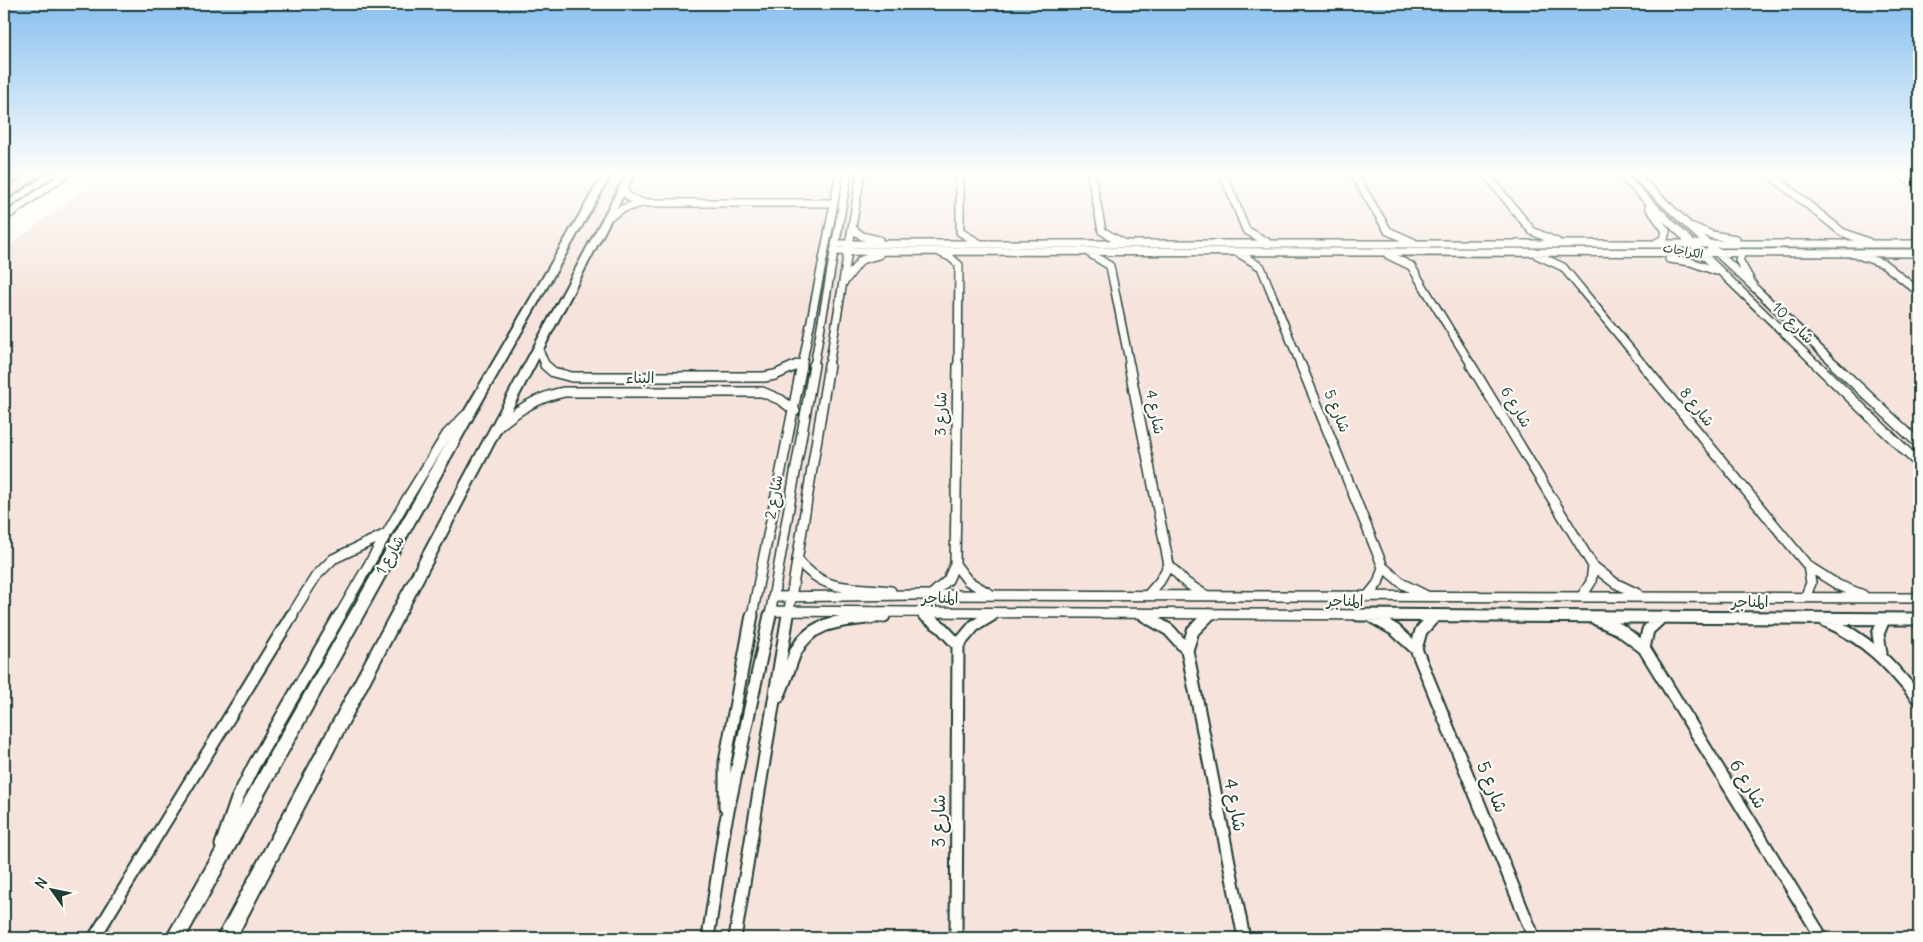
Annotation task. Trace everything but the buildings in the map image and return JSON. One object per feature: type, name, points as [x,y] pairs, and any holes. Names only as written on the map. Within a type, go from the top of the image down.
[{"type":"street","name":"شارع 1","points":[[174,938],[470,412],[583,217]]},
{"type":"street","name":"شارع 2","points":[[725,825],[725,762],[831,217]]},
{"type":"street","name":"شارع 2","points":[[708,938],[725,825],[771,611],[840,217]]},
{"type":"street","points":[[736,938],[854,217]]},
{"type":"street","points":[[960,217],[960,232]]},
{"type":"street","points":[[1099,217],[1102,231],[1128,248],[1114,262],[1100,258],[1084,248],[1096,239],[1102,231]]},
{"type":"street","points":[[1241,217],[1246,230],[1258,238],[1275,244]]},
{"type":"street","points":[[1380,217],[1388,230],[1420,244]]},
{"type":"street","points":[[1521,217],[1532,231],[1565,244]]},
{"type":"street","name":"شارع 10","points":[[1653,244],[1664,239],[1666,231],[1655,217]]},
{"type":"street","name":"شارع 10","points":[[1664,217],[1919,464]]},
{"type":"street","name":"شارع 10","points":[[1679,217],[1919,444]]},
{"type":"street","points":[[1823,217],[1842,232],[1875,244]]},
{"type":"street","points":[[226,938],[607,218]]},
{"type":"street","name":"الكراجات","points":[[1684,222],[1704,232],[1721,237],[1778,244]]},
{"type":"street","name":"الكراجات","points":[[852,228],[858,234],[868,238],[924,244],[937,248]]},
{"type":"street","points":[[1230,244],[1241,238],[1246,230]]},
{"type":"street","points":[[1379,244],[1385,238],[1388,230]]},
{"type":"street","points":[[1527,244],[1531,238],[1532,231]]},
{"type":"street","points":[[960,232],[982,248],[964,261],[950,257],[937,248],[960,232]]},
{"type":"street","points":[[1838,244],[1842,232]]},
{"type":"street","name":"الكراجات","points":[[835,247],[924,244]]},
{"type":"street","name":"الكراجات","points":[[1128,248],[1230,244],[1919,244]]},
{"type":"street","name":"الكراجات","points":[[849,247],[913,251],[937,248],[1128,248],[1235,252],[1381,253],[1919,253]]},
{"type":"street","points":[[842,284],[857,263],[867,257],[913,251]]},
{"type":"street","points":[[1235,252],[1250,258],[1261,267],[1267,258],[1278,252]]},
{"type":"street","points":[[1381,253],[1411,266],[1415,258],[1424,252]]},
{"type":"street","name":"شارع 8","points":[[1530,253],[1548,259],[1563,268],[1808,566],[1838,585],[1873,598]]},
{"type":"street","points":[[1563,268],[1567,259],[1578,253]]},
{"type":"street","name":"شارع 10","points":[[1742,253],[1738,260],[1747,272],[1755,290]]},
{"type":"street","points":[[1851,253],[1884,264],[1919,292]]},
{"type":"street","points":[[1884,264],[1887,253]]},
{"type":"street","name":"الكراجات","points":[[1609,254],[1683,260],[1700,264],[1723,274]]},
{"type":"street","name":"شارع 3","points":[[955,564],[964,261]]},
{"type":"street","name":"شارع 4","points":[[1114,262],[1169,565]]},
{"type":"street","name":"شارع 6","points":[[1411,266],[1593,566],[1615,582],[1643,596]]},
{"type":"street","name":"شارع 5","points":[[1261,267],[1383,567],[1403,584],[1428,596]]},
{"type":"street","name":"البناء","points":[[538,348],[545,366],[558,375],[572,377],[764,377],[776,375],[803,362]]},
{"type":"street","name":"البناء","points":[[492,433],[525,404],[549,394],[564,392],[762,392],[781,400],[794,411]]},
{"type":"street","points":[[209,876],[237,800],[254,765],[386,534],[447,434],[470,412]]},
{"type":"street","points":[[94,938],[316,576],[333,559],[386,534]]},
{"type":"street","name":"المناجر","points":[[797,559],[810,576],[827,585],[875,588],[913,595]]},
{"type":"street","points":[[931,595],[948,580],[955,564],[968,581],[992,595]]},
{"type":"street","points":[[1148,595],[1160,581],[1169,565],[1185,582],[1208,596]]},
{"type":"street","points":[[1582,596],[1592,582],[1593,566]]},
{"type":"street","points":[[1805,598],[1811,583],[1808,566]]},
{"type":"street","points":[[1367,597],[1378,583],[1383,567]]},
{"type":"street","name":"المناجر","points":[[773,597],[1148,595],[1919,598]]},
{"type":"street","name":"المناجر","points":[[771,611],[1919,619]]},
{"type":"street","points":[[774,704],[799,646],[811,632],[830,623],[871,619],[899,613]]},
{"type":"street","points":[[921,613],[942,627],[958,645],[974,626],[996,613]]},
{"type":"street","name":"شارع 4","points":[[1142,614],[1169,630],[1186,650],[1244,938]]},
{"type":"street","points":[[1186,650],[1193,631],[1209,615]]},
{"type":"street","name":"شارع 5","points":[[1369,616],[1395,630],[1416,649],[1534,938]]},
{"type":"street","name":"شارع 6","points":[[1589,616],[1619,629],[1644,648],[1822,938]]},
{"type":"street","points":[[1416,649],[1420,630],[1434,617]]},
{"type":"street","points":[[1644,648],[1644,638],[1648,629],[1653,622],[1662,617]]},
{"type":"street","points":[[1816,617],[1853,634],[1881,654],[1919,700]]},
{"type":"street","points":[[1881,654],[1878,634],[1884,619]]},
{"type":"street","name":"شارع 3","points":[[956,938],[958,645]]},
{"type":"shaded area","points":[[47,217],[1919,217],[1919,938],[4,938],[4,249]]}]
